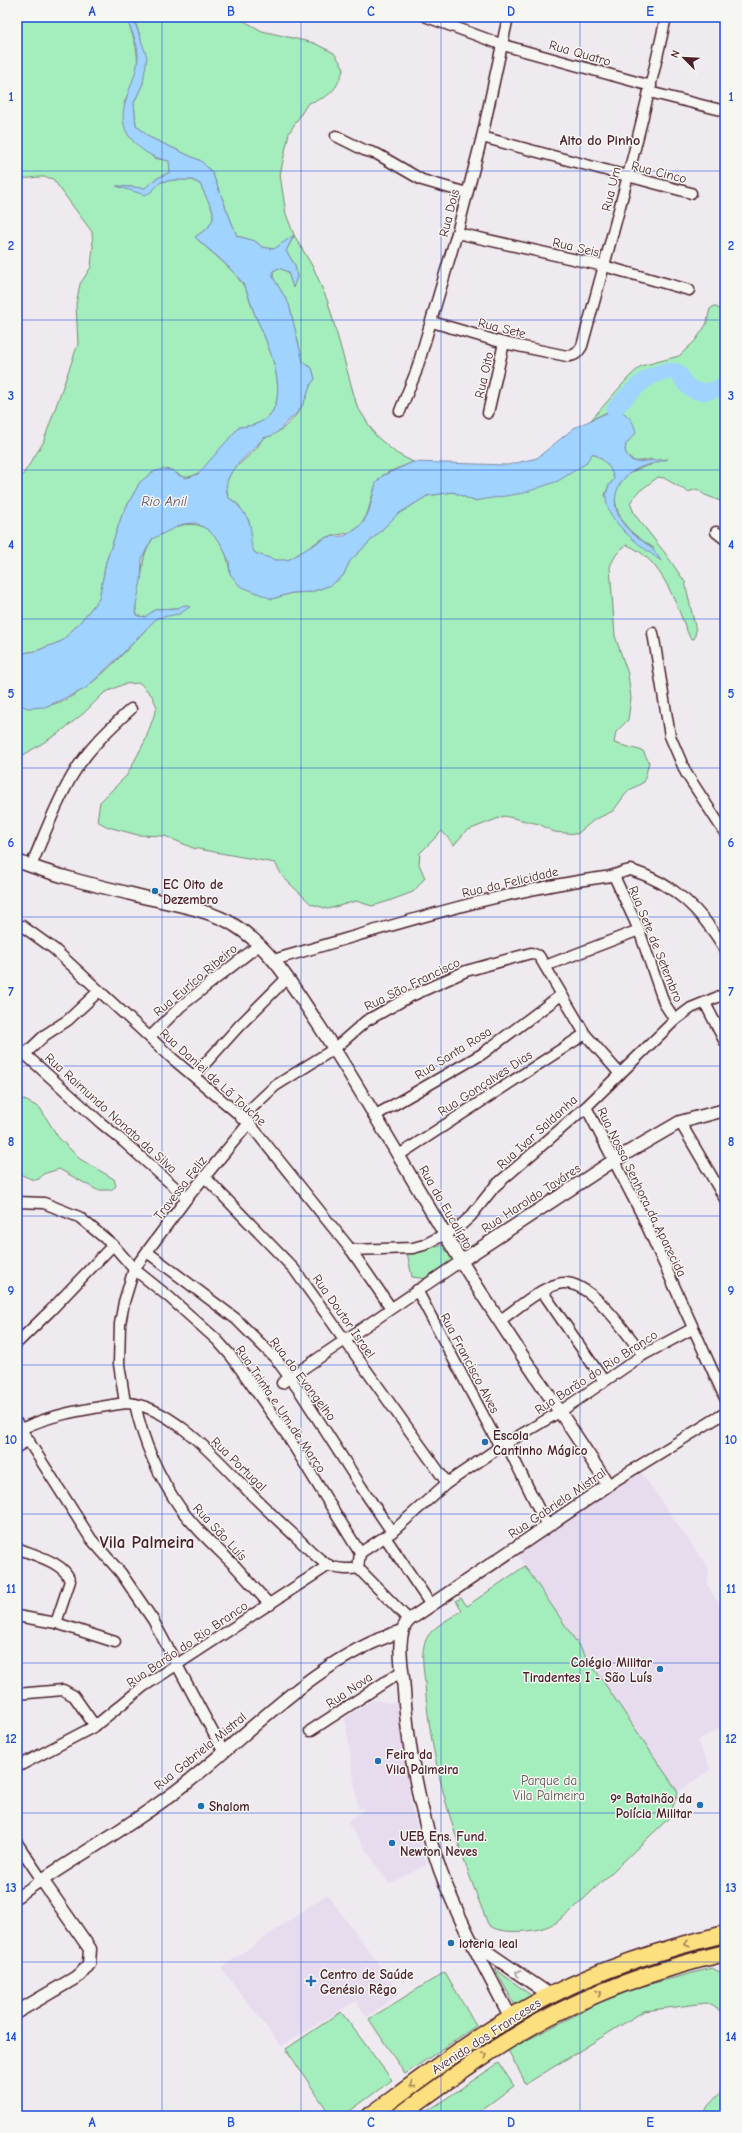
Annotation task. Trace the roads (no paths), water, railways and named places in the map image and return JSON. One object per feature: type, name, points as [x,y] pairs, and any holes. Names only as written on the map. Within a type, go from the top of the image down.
[{"type":"main road","name":"Avenida dos Franceses","points":[[370,2116],[444,2062],[511,2018],[550,1995],[638,1959],[725,1934]]},
{"type":"main road","name":"Avenida dos Franceses","points":[[399,2116],[478,2059],[543,2020],[613,1988],[701,1959],[725,1953]]},
{"type":"street","name":"Rua Quatro","points":[[427,17],[503,45],[725,111]]},
{"type":"street","name":"Rua Dois","points":[[400,412],[416,372],[457,234],[482,138],[508,17]]},
{"type":"street","name":"Rua Um","points":[[566,356],[572,356],[579,352],[582,346],[650,89],[666,17]]},
{"type":"street","points":[[336,136],[364,150],[377,154],[422,180],[467,193]]},
{"type":"street","name":"Rua Cinco","points":[[482,138],[691,193]]},
{"type":"street","name":"Rua Seis","points":[[457,234],[604,266],[689,290]]},
{"type":"street","name":"Rua Sete","points":[[432,322],[504,343],[566,356]]},
{"type":"street","name":"Rua Oito","points":[[488,413],[504,343]]},
{"type":"street","points":[[716,532],[725,539]]},
{"type":"street","points":[[653,633],[670,736],[686,772],[725,833]]},
{"type":"street","points":[[31,866],[54,810],[72,775],[100,738],[130,709]]},
{"type":"street","name":"Rua do Eucalípto","points":[[17,861],[88,884],[222,919],[234,925],[259,945],[287,978],[334,1049],[376,1115],[461,1261],[499,1322],[561,1410],[608,1485]]},
{"type":"street","name":"Rua da Felicidade","points":[[273,960],[490,899],[537,888],[614,876],[631,870],[670,886],[685,898],[715,934],[725,949]]},
{"type":"street","name":"Rua Sete de Setembro","points":[[614,876],[639,930],[664,1003],[675,1020]]},
{"type":"street","name":"Rua Daniel de Lã Touche","points":[[22,926],[54,949],[150,1037],[245,1120],[351,1250],[391,1308]]},
{"type":"street","points":[[620,1074],[585,1034],[545,966],[639,930]]},
{"type":"street","name":"Rua Euríco Ribeiro","points":[[150,1037],[181,1006],[259,945]]},
{"type":"street","name":"Rua São Francisco","points":[[245,1120],[275,1086],[334,1049],[366,1021],[409,997],[466,971],[531,953],[539,956],[545,966]]},
{"type":"street","points":[[194,1076],[238,1026],[287,978]]},
{"type":"street","points":[[21,1050],[68,1020],[99,991]]},
{"type":"street","name":"Rua Ivar Saldanha","points":[[351,1250],[413,1248],[446,1235],[471,1216],[495,1186],[586,1107],[675,1020],[691,1008],[725,994]]},
{"type":"street","name":"Rua Santa Rosa","points":[[376,1115],[482,1054],[561,995]]},
{"type":"street","points":[[705,1003],[725,1042]]},
{"type":"street","name":"Rua Gonçalves Dias","points":[[399,1155],[585,1034]]},
{"type":"street","name":"Rua Raimundo Nonato da Silva","points":[[21,1050],[101,1123],[187,1198]]},
{"type":"street","name":"Rua Nossa Senhora da Aparecida","points":[[586,1107],[653,1238],[692,1328],[725,1398]]},
{"type":"street","name":"Rua Haroldo Taváres","points":[[286,1381],[417,1290],[613,1161],[680,1122],[725,1110]]},
{"type":"street","name":"Travessa Feliz","points":[[134,1269],[187,1198],[205,1177],[245,1120]]},
{"type":"street","points":[[680,1122],[725,1199]]},
{"type":"street","name":"Rua Doutor Israel","points":[[205,1177],[294,1269],[447,1483]]},
{"type":"street","name":"Rua Trinta e Um de Março","points":[[17,1202],[44,1203],[66,1210],[79,1217],[113,1245],[134,1269],[197,1321],[232,1357],[287,1435],[360,1553]]},
{"type":"street","points":[[17,1343],[113,1245]]},
{"type":"street","name":"Rua do Evangelho","points":[[147,1252],[236,1319],[276,1359],[286,1381],[301,1393],[362,1488],[431,1605]]},
{"type":"street","name":"Rua São Luís","points":[[134,1269],[124,1302],[120,1324],[119,1364],[130,1404],[163,1481],[181,1509],[198,1530],[270,1605]]},
{"type":"street","points":[[499,1322],[542,1291],[567,1282],[580,1286],[616,1320],[643,1355]]},
{"type":"street","name":"Rua Francisco Alves","points":[[417,1290],[547,1526]]},
{"type":"street","points":[[542,1291],[604,1381]]},
{"type":"street","name":"Rua Barão do Rio Branco","points":[[360,1553],[389,1534],[447,1483],[503,1445],[561,1410],[643,1355],[692,1328]]},
{"type":"street","points":[[130,1404],[50,1417],[19,1426],[91,1539],[121,1573],[153,1620],[223,1751]]},
{"type":"street","name":"Rua Portugal","points":[[130,1404],[165,1417],[184,1430],[309,1549],[329,1565],[349,1569],[358,1568]]},
{"type":"street","name":"Rua Gabriela Mistral","points":[[409,1620],[608,1485],[725,1414]]},
{"type":"street","points":[[17,1447],[29,1440]]},
{"type":"street","points":[[17,1548],[46,1560],[66,1573],[70,1581],[56,1623]]},
{"type":"street","points":[[360,1553],[358,1568],[409,1620],[402,1631],[402,1671],[408,1743],[415,1784],[426,1827],[441,1872],[473,1943],[511,2018]]},
{"type":"street","name":"Rua Barão do Rio Branco","points":[[17,1767],[95,1726],[144,1686],[329,1565]]},
{"type":"street","points":[[17,1616],[56,1623],[115,1642]]},
{"type":"street","name":"Rua Gabriela Mistral","points":[[17,1897],[149,1810],[188,1782],[314,1676],[370,1643],[402,1631]]},
{"type":"street","name":"Rua Nova","points":[[310,1731],[402,1671]]},
{"type":"street","points":[[17,1694],[63,1690],[69,1692],[74,1696],[95,1726]]},
{"type":"street","points":[[17,1843],[90,1949],[90,1964],[80,1976],[17,2012]]},
{"type":"street","points":[[473,1943],[550,1995]]},
{"type":"street","points":[[701,1959],[725,1962]]},
{"type":"water","name":"Rio Anil","points":[[126,17],[133,17],[147,57],[143,83],[134,103],[136,125],[149,137],[201,161],[212,172],[237,236],[255,241],[262,247],[274,249],[294,235],[286,251],[295,265],[297,277],[293,288],[288,272],[279,268],[273,271],[273,277],[289,304],[303,362],[312,368],[315,379],[311,384],[301,408],[277,432],[263,438],[237,465],[228,479],[226,488],[228,497],[240,508],[249,521],[251,540],[255,553],[276,560],[288,560],[327,537],[344,536],[355,530],[363,523],[369,511],[376,483],[382,476],[413,462],[508,465],[537,458],[574,428],[615,409],[630,418],[635,429],[636,433],[626,444],[625,451],[629,459],[636,462],[668,459],[632,471],[620,484],[615,500],[619,517],[624,525],[653,549],[661,561],[641,546],[619,526],[611,514],[607,503],[607,491],[614,479],[613,474],[606,464],[593,453],[585,464],[558,481],[524,493],[474,501],[453,492],[427,496],[398,514],[350,561],[343,576],[331,585],[311,592],[292,593],[272,599],[240,586],[230,574],[229,561],[220,542],[208,530],[196,523],[183,524],[152,539],[142,558],[141,581],[135,610],[138,616],[145,617],[156,609],[178,608],[184,605],[190,607],[179,614],[157,618],[85,689],[45,707],[28,708],[17,704],[17,654],[36,651],[62,641],[99,599],[106,562],[122,515],[140,482],[153,472],[163,469],[172,470],[178,475],[187,478],[198,474],[239,427],[259,423],[271,413],[277,399],[277,383],[274,365],[246,289],[231,269],[195,237],[208,228],[213,219],[213,211],[200,184],[192,180],[173,180],[161,182],[151,192],[145,195],[116,186],[145,188],[154,180],[170,172],[169,161],[154,157],[145,152],[133,141],[126,131],[123,120],[124,110],[137,66],[138,50]]},
{"type":"waterway","name":"Rio Anil","points":[[615,409],[642,382],[659,373],[668,371],[677,372],[688,387],[693,390],[704,392],[715,390],[725,385]]},
{"type":"place","name":"EC Oito de Dezembro","points":[[155,891]]},
{"type":"place","name":"Escola Cantinho Mágico","points":[[485,1442]]},
{"type":"place","name":"Colégio Militar Tiradentes I - São Luís","points":[[660,1669]]},
{"type":"place","name":"Feira da Vila Palmeira","points":[[378,1761]]},
{"type":"place","name":"9º Batalhão da Polícia Militar","points":[[700,1805]]},
{"type":"place","name":"Shalom","points":[[201,1806]]},
{"type":"place","name":"UEB Ens. Fund. Newton Neves","points":[[392,1843]]},
{"type":"place","name":"loteria leal","points":[[451,1943]]},
{"type":"place","name":"Centro de Saúde Genésio Rêgo","points":[[311,1981]]},
{"type":"district","name":"Alto do Pinho","points":[[600,140]]},
{"type":"district","name":"Vila Palmeira","points":[[147,1542]]},
{"type":"park label","name":"Parque da Vila Palmeira","points":[[549,1788]]}]
